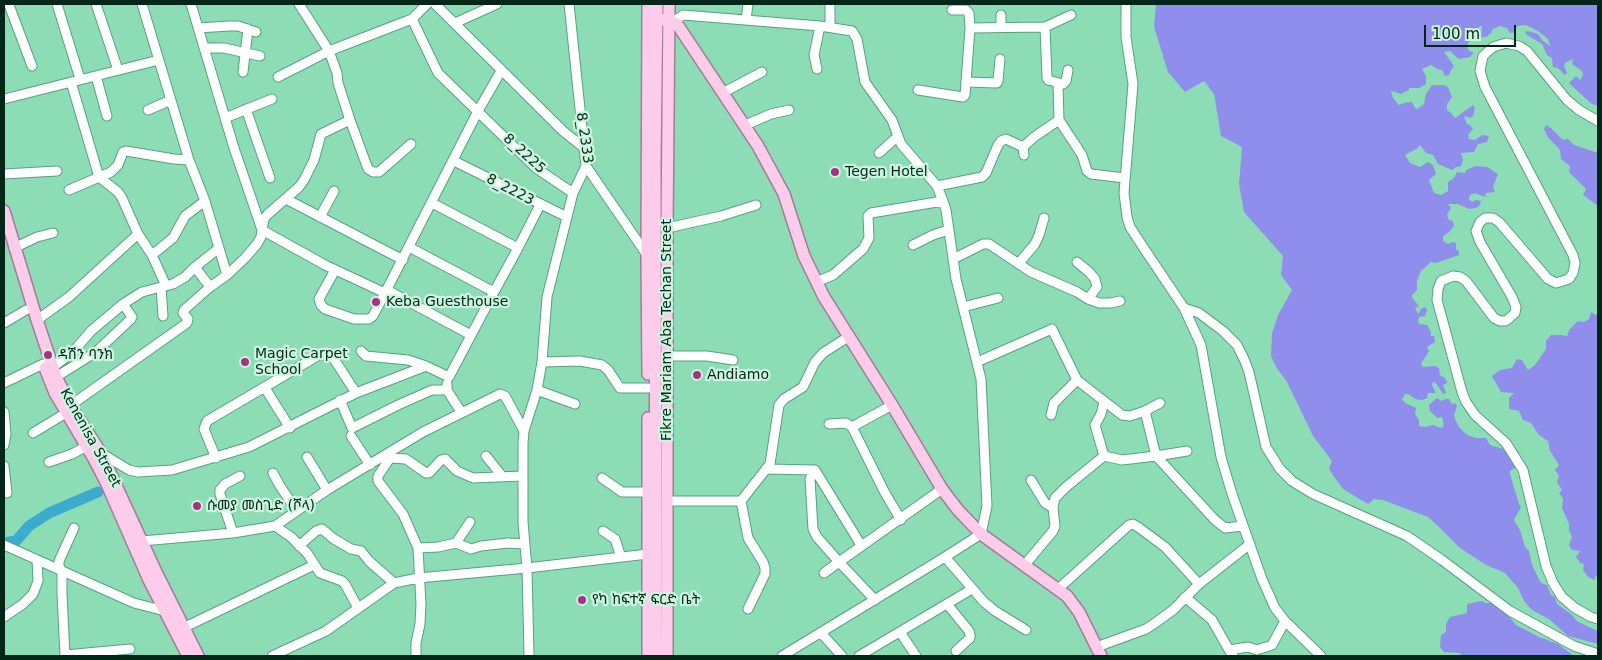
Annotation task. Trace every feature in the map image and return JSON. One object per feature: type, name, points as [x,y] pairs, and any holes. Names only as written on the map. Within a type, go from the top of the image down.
[{"type":"main road","points":[[648,4],[648,492],[657,555],[648,656]]},
{"type":"main road","name":"Fikre Mariam Aba Techan Street","points":[[656,656],[655,162],[657,4]]},
{"type":"main road","name":"Fikre Mariam Aba Techan Street","points":[[667,656],[657,555],[668,501],[667,228],[671,20],[669,4]]},
{"type":"main road","points":[[657,18],[671,20],[692,35],[750,123],[794,201],[809,252],[821,280],[876,374],[942,480],[982,531],[1028,562],[1060,587],[1103,653]]},
{"type":"main road","points":[[684,30],[784,184],[788,204],[812,275],[848,337],[876,374],[892,405],[942,489],[958,510],[982,531],[1060,587]]},
{"type":"main road","name":"Kenenisa Street","points":[[4,211],[51,369],[54,393],[101,453],[116,495],[165,611],[188,656]]},
{"type":"main road","name":"Kenenisa Street","points":[[4,235],[26,310],[68,409],[87,446],[110,480]]},
{"type":"main road","name":"Kenenisa Street","points":[[116,495],[142,540],[198,656]]},
{"type":"street","points":[[57,4],[80,79]]},
{"type":"street","points":[[96,4],[118,70]]},
{"type":"street","points":[[142,4],[189,160],[227,275]]},
{"type":"street","points":[[191,4],[250,201],[262,230],[284,244],[471,335]]},
{"type":"street","points":[[300,4],[329,51],[350,120],[368,169],[378,172],[411,144]]},
{"type":"street","points":[[278,77],[329,51],[412,19],[427,4]]},
{"type":"street","points":[[435,4],[562,131],[583,147]]},
{"type":"street","points":[[455,23],[497,4]]},
{"type":"street","name":"8_2333","points":[[569,4],[586,166],[647,255]]},
{"type":"street","points":[[746,20],[748,4]]},
{"type":"street","points":[[830,4],[830,27]]},
{"type":"street","points":[[1126,4],[1126,37],[1133,96],[1129,118],[1124,193],[1130,227],[1184,308],[1201,345],[1221,457],[1262,579],[1275,608],[1284,621],[1321,656]]},
{"type":"street","points":[[8,5],[32,66]]},
{"type":"street","points":[[918,90],[964,96],[967,82],[970,28],[968,10],[952,10]]},
{"type":"street","points":[[671,20],[683,15],[820,26],[852,31],[855,35],[865,82],[890,115],[897,137],[904,148],[937,186],[943,201],[956,279],[983,391],[987,506],[982,531],[946,557],[782,656]]},
{"type":"street","points":[[1000,27],[1001,15]]},
{"type":"street","points":[[970,28],[1045,27],[1071,15]]},
{"type":"street","name":"8_2225","points":[[412,19],[438,73],[536,168],[573,193]]},
{"type":"street","points":[[198,28],[229,26],[252,31],[243,72]]},
{"type":"street","points":[[817,69],[814,55],[820,26]]},
{"type":"street","points":[[1045,27],[1046,76],[1048,80],[1058,84],[1064,83],[1068,70]]},
{"type":"street","points":[[1598,121],[1579,110],[1568,100],[1527,51],[1519,46],[1506,43],[1493,47],[1483,56],[1480,71],[1485,87],[1573,255],[1575,263],[1573,272],[1568,278],[1556,283],[1548,279],[1499,222],[1493,218],[1485,218],[1480,222],[1476,231],[1512,297],[1516,307],[1515,313],[1506,321],[1494,318],[1466,281],[1460,277],[1453,276],[1441,281],[1437,300],[1466,402],[1475,414],[1506,443],[1523,470],[1546,566],[1553,583],[1562,597],[1575,608],[1598,619]]},
{"type":"street","points":[[204,48],[215,47],[260,56]]},
{"type":"street","points":[[967,82],[997,83],[1000,59]]},
{"type":"street","points":[[4,99],[159,60]]},
{"type":"street","points":[[336,270],[319,300],[321,305],[325,309],[354,319],[370,318],[373,316],[478,111],[501,71]]},
{"type":"street","points":[[728,90],[762,72]]},
{"type":"street","points":[[96,76],[107,116]]},
{"type":"street","points":[[71,82],[99,177],[118,192],[138,234],[152,255],[163,287],[163,316]]},
{"type":"street","points":[[1058,84],[1059,120],[1082,155],[1089,173],[1124,178]]},
{"type":"street","points":[[224,118],[272,99]]},
{"type":"street","points":[[148,110],[171,100]]},
{"type":"street","points":[[246,109],[270,178]]},
{"type":"street","points":[[750,123],[771,114],[790,110]]},
{"type":"street","points":[[33,432],[187,323],[188,319],[183,313],[184,310],[227,275],[251,251],[261,237],[264,219],[299,187],[310,171],[321,134],[350,120]]},
{"type":"street","points":[[937,186],[982,177],[986,173],[998,145],[1002,141],[1006,139],[1024,151],[1034,137],[1059,120]]},
{"type":"street","points":[[879,153],[897,137]]},
{"type":"street","points":[[69,190],[114,169],[118,165],[122,152],[126,151],[189,160]]},
{"type":"street","name":"8_2223","points":[[454,161],[567,217]]},
{"type":"street","points":[[529,656],[523,476],[524,431],[537,390],[542,362],[547,297],[573,193],[586,166]]},
{"type":"street","points":[[4,174],[57,171]]},
{"type":"street","points":[[320,217],[334,192]]},
{"type":"street","points":[[286,198],[402,260]]},
{"type":"street","points":[[152,255],[172,238],[185,216],[204,201]]},
{"type":"street","points":[[821,280],[833,275],[863,249],[869,238],[868,216],[871,213],[943,201]]},
{"type":"street","points":[[432,203],[518,248]]},
{"type":"street","points":[[461,412],[446,383],[540,205]]},
{"type":"street","points":[[667,228],[721,216],[756,205]]},
{"type":"street","points":[[1019,263],[1035,244],[1044,218]]},
{"type":"street","points":[[913,245],[948,230]]},
{"type":"street","points":[[14,248],[37,237],[53,233]]},
{"type":"street","points":[[37,320],[69,298],[138,234]]},
{"type":"street","points":[[953,259],[983,244],[989,244],[1031,272],[1077,292],[1088,299],[1098,303],[1120,301]]},
{"type":"street","points":[[409,247],[494,292]]},
{"type":"street","points":[[51,369],[73,352],[91,331],[123,304],[142,292],[179,281],[219,248]]},
{"type":"street","points":[[1077,262],[1095,279],[1097,287],[1088,299]]},
{"type":"street","points":[[195,267],[210,287]]},
{"type":"street","points":[[963,307],[998,298]]},
{"type":"street","points":[[4,383],[51,369],[96,352],[131,319],[132,316],[123,304]]},
{"type":"street","points":[[1184,308],[1199,313],[1223,331],[1237,345],[1249,372],[1266,447],[1280,469],[1292,480],[1313,494],[1407,536],[1510,611],[1574,646],[1598,654]]},
{"type":"street","points":[[4,323],[26,310]]},
{"type":"street","points":[[977,362],[1052,329],[1077,380],[1104,402],[1126,416],[1145,411],[1160,402]]},
{"type":"street","points":[[740,501],[766,469],[772,456],[778,406],[784,399],[803,387],[815,362],[823,353],[848,337]]},
{"type":"street","points":[[361,352],[366,356],[408,360],[449,377]]},
{"type":"street","points":[[216,458],[204,429],[207,421],[319,355],[328,355],[339,365],[356,393]]},
{"type":"street","points":[[668,356],[707,356],[734,360]]},
{"type":"street","points":[[542,362],[580,361],[602,365],[608,370],[620,388],[648,388]]},
{"type":"street","points":[[101,453],[129,470],[138,472],[172,470],[249,447],[290,428],[340,400],[426,366]]},
{"type":"street","points":[[1051,415],[1054,403],[1077,380]]},
{"type":"street","points":[[265,388],[290,428]]},
{"type":"street","points":[[340,400],[352,428],[432,390],[448,390]]},
{"type":"street","points":[[537,390],[575,404]]},
{"type":"street","points":[[142,540],[232,533],[274,526],[327,490],[389,456],[423,432],[494,395],[502,394],[524,431]]},
{"type":"street","points":[[1104,402],[1101,414],[1095,425],[1104,456]]},
{"type":"street","points":[[852,427],[892,405]]},
{"type":"street","points":[[1145,411],[1156,456],[1215,520],[1225,528],[1243,526]]},
{"type":"street","points":[[4,412],[6,434],[4,445]]},
{"type":"street","points":[[829,424],[846,423],[852,427],[885,493],[901,520]]},
{"type":"street","points":[[351,436],[370,465]]},
{"type":"street","points":[[48,462],[72,454],[87,446]]},
{"type":"street","points":[[1104,456],[1122,460],[1187,451]]},
{"type":"street","points":[[389,456],[406,459],[426,473],[429,473],[443,459],[458,471],[473,478],[523,476]]},
{"type":"street","points":[[389,456],[378,476],[378,481],[403,514],[418,548],[418,578],[421,604],[416,656]]},
{"type":"street","points":[[486,456],[502,476]]},
{"type":"street","points":[[1028,562],[1055,526],[1053,508],[1055,498],[1104,456]]},
{"type":"street","points":[[307,457],[327,490]]},
{"type":"street","points":[[4,466],[7,494]]},
{"type":"street","points":[[766,469],[814,470]]},
{"type":"street","points":[[814,470],[861,545]]},
{"type":"street","points":[[814,470],[810,479],[813,529],[817,537],[875,600]]},
{"type":"street","points":[[273,473],[296,510]]},
{"type":"street","points":[[232,533],[220,490],[225,484],[240,476]]},
{"type":"street","points":[[602,478],[622,492],[648,492]]},
{"type":"street","points":[[1031,480],[1045,503],[1053,508]]},
{"type":"street","points":[[824,573],[942,489]]},
{"type":"street","points":[[668,501],[740,501]]},
{"type":"street","points":[[740,501],[748,538],[765,568],[765,574],[748,610]]},
{"type":"street","points":[[456,543],[470,522]]},
{"type":"street","points":[[1060,587],[1129,525],[1133,524],[1166,547],[1199,584]]},
{"type":"street","points":[[274,526],[291,538],[311,557],[314,565],[324,576],[342,581],[358,608]]},
{"type":"street","points":[[74,528],[59,561],[62,572],[65,656],[130,649]]},
{"type":"street","points":[[299,546],[316,531],[322,529],[351,549],[361,551],[369,561],[394,583]]},
{"type":"street","points":[[603,531],[615,539],[621,557]]},
{"type":"street","points":[[418,548],[438,547],[456,543],[471,549],[484,545],[525,544]]},
{"type":"street","points":[[1103,653],[1146,629],[1167,614],[1199,584],[1250,544]]},
{"type":"street","points":[[7,547],[134,603],[165,611]]},
{"type":"street","points":[[272,656],[326,631],[394,583],[418,578],[657,555]]},
{"type":"street","points":[[946,557],[972,589],[995,611],[1026,630]]},
{"type":"street","points":[[4,617],[17,609],[33,594],[38,580],[37,560]]},
{"type":"street","points":[[183,628],[314,565]]},
{"type":"street","points":[[860,656],[972,589]]},
{"type":"street","points":[[1185,597],[1212,620],[1231,653],[1248,647],[1257,650],[1272,645],[1284,621]]},
{"type":"street","points":[[947,604],[969,631],[970,636],[956,651]]},
{"type":"street","points":[[900,632],[916,656]]},
{"type":"street","points":[[821,633],[842,656]]},
{"type":"shaded area","points":[[1156,4],[1598,4],[1598,106],[1592,104],[1569,83],[1576,76],[1580,80],[1583,75],[1582,71],[1572,64],[1573,59],[1565,63],[1564,66],[1567,73],[1565,75],[1558,68],[1553,67],[1552,58],[1547,55],[1542,44],[1525,32],[1538,34],[1550,46],[1548,39],[1526,25],[1517,26],[1515,32],[1510,33],[1507,28],[1500,26],[1493,29],[1486,37],[1481,37],[1482,26],[1480,26],[1474,33],[1472,40],[1468,43],[1468,50],[1474,53],[1470,57],[1459,59],[1450,51],[1444,52],[1454,66],[1449,75],[1445,76],[1442,70],[1431,65],[1422,69],[1426,76],[1426,84],[1419,88],[1409,88],[1409,90],[1401,94],[1391,91],[1393,98],[1399,105],[1412,102],[1417,109],[1424,104],[1426,94],[1432,85],[1444,85],[1448,87],[1452,97],[1447,104],[1447,110],[1455,118],[1473,105],[1475,108],[1473,116],[1470,118],[1464,116],[1467,124],[1473,129],[1468,135],[1469,139],[1475,140],[1482,135],[1489,136],[1487,142],[1478,144],[1474,152],[1461,153],[1463,160],[1461,166],[1452,170],[1438,164],[1433,155],[1426,153],[1420,145],[1405,155],[1410,163],[1420,167],[1428,162],[1433,165],[1436,174],[1429,180],[1434,193],[1441,195],[1448,191],[1448,182],[1454,178],[1457,172],[1465,173],[1466,170],[1476,166],[1487,167],[1498,174],[1493,187],[1495,192],[1486,193],[1485,197],[1475,193],[1470,195],[1469,200],[1473,202],[1475,200],[1481,201],[1480,205],[1476,208],[1469,209],[1458,204],[1448,204],[1451,208],[1447,215],[1449,220],[1453,221],[1454,226],[1443,236],[1443,241],[1448,244],[1456,243],[1459,255],[1436,263],[1431,262],[1421,271],[1417,281],[1417,290],[1412,295],[1412,298],[1419,306],[1415,308],[1418,314],[1425,307],[1427,310],[1425,316],[1419,317],[1418,321],[1419,324],[1427,325],[1431,336],[1434,336],[1435,342],[1427,347],[1429,351],[1421,364],[1423,367],[1435,366],[1439,368],[1440,375],[1446,379],[1447,383],[1443,385],[1446,393],[1443,394],[1436,383],[1433,382],[1432,385],[1436,393],[1428,393],[1427,398],[1422,400],[1405,394],[1402,400],[1416,408],[1415,414],[1419,420],[1419,426],[1433,425],[1441,428],[1444,426],[1442,417],[1437,418],[1430,411],[1429,405],[1437,398],[1441,401],[1449,399],[1452,404],[1455,403],[1457,406],[1454,415],[1455,419],[1459,427],[1467,435],[1476,438],[1486,438],[1490,445],[1506,449],[1515,463],[1515,468],[1510,471],[1510,474],[1521,507],[1514,520],[1520,530],[1525,547],[1529,551],[1532,565],[1541,583],[1547,585],[1557,604],[1571,614],[1578,622],[1598,631],[1598,644],[1568,636],[1549,619],[1532,610],[1524,601],[1518,588],[1505,573],[1486,565],[1460,548],[1428,517],[1383,500],[1374,499],[1368,504],[1343,489],[1332,474],[1329,468],[1332,461],[1313,436],[1287,382],[1276,367],[1271,356],[1272,333],[1278,315],[1292,290],[1281,275],[1283,256],[1244,212],[1239,184],[1242,147],[1221,136],[1214,94],[1204,81],[1185,92],[1168,72],[1154,27]]},
{"type":"shaded area","points":[[1546,125],[1563,140],[1568,139],[1574,145],[1598,153],[1598,206],[1583,195],[1586,189],[1569,172],[1570,166],[1561,159],[1560,150],[1547,136],[1544,129]]},
{"type":"shaded area","points":[[1591,312],[1598,316],[1598,576],[1594,580],[1588,577],[1583,570],[1584,564],[1580,563],[1576,557],[1580,551],[1572,550],[1569,545],[1572,537],[1562,508],[1563,499],[1559,493],[1562,490],[1557,482],[1559,476],[1555,470],[1559,465],[1550,451],[1548,441],[1539,435],[1531,423],[1523,420],[1519,411],[1509,409],[1509,398],[1514,393],[1501,392],[1492,376],[1500,370],[1512,368],[1517,359],[1522,360],[1528,370],[1535,365],[1546,349],[1546,341],[1551,335],[1567,336],[1569,330],[1578,321],[1584,322],[1589,319]]},
{"type":"shaded area","points":[[1481,601],[1492,603],[1507,614],[1516,625],[1558,644],[1574,656],[1462,656],[1460,653],[1444,652],[1440,647],[1441,635],[1446,632],[1446,624],[1450,617],[1467,613],[1467,604]]},
{"type":"waterway","points":[[4,543],[16,541],[29,526],[49,513],[98,492]]},
{"type":"place","name":"Tegen Hotel","points":[[835,172]]},
{"type":"place","name":"Keba Guesthouse","points":[[376,302]]},
{"type":"place","name":"ዳሽን ባንክ","points":[[48,355]]},
{"type":"place","name":"Magic Carpet School","points":[[245,362]]},
{"type":"place","name":"Andiamo","points":[[697,375]]},
{"type":"place","name":"ሱመያ መስጊድ (ሾላ)","points":[[197,506]]},
{"type":"place","name":"የካ ከፍተኛ ፍርድ ቤት","points":[[582,600]]}]
